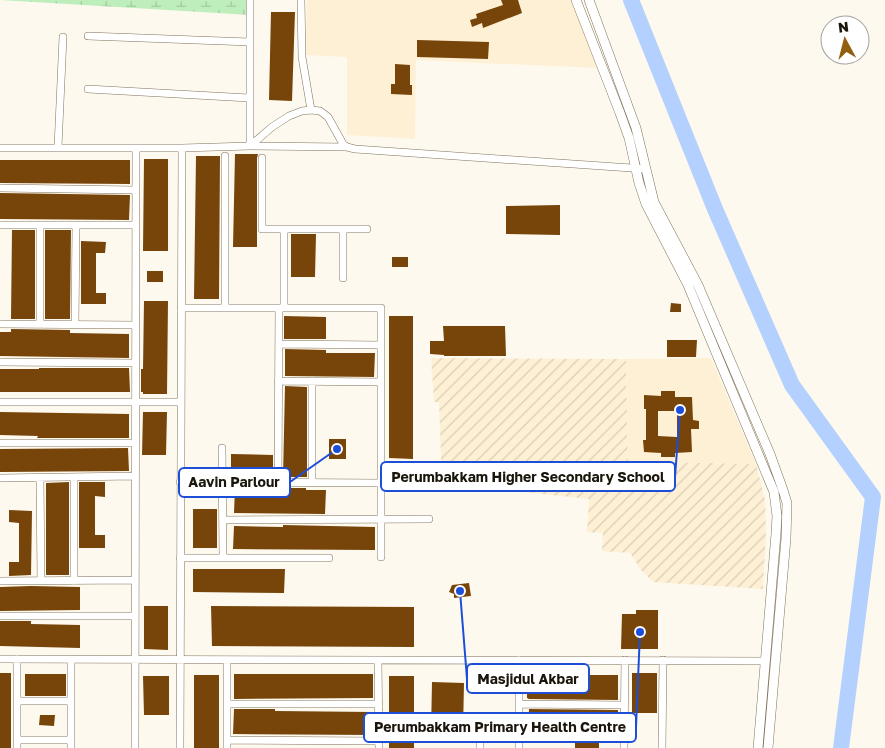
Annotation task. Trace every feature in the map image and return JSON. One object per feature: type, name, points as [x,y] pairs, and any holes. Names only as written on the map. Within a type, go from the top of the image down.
[{"type":"street","points":[[250,0],[250,146]]},
{"type":"street","points":[[301,0],[302,57],[311,110]]},
{"type":"street","points":[[576,0],[629,138],[646,204],[688,285],[774,492],[777,516],[758,748]]},
{"type":"street","points":[[589,0],[630,108],[639,137],[654,202],[698,285],[770,454],[787,503],[786,538],[768,748]]},
{"type":"street","points":[[88,36],[250,42]]},
{"type":"street","points":[[58,148],[63,37]]},
{"type":"street","points":[[88,89],[249,98]]},
{"type":"street","points":[[250,146],[272,127],[289,116],[311,110],[320,111],[328,117],[343,144],[347,147]]},
{"type":"street","points":[[0,148],[347,147],[646,169]]},
{"type":"street","points":[[135,748],[136,148]]},
{"type":"street","points":[[180,748],[182,148]]},
{"type":"street","points":[[225,156],[225,308]]},
{"type":"street","points":[[262,158],[262,229],[367,229]]},
{"type":"street","points":[[0,188],[136,190]]},
{"type":"street","points":[[0,225],[135,225]]},
{"type":"street","points":[[40,225],[40,324]]},
{"type":"street","points":[[75,325],[76,225]]},
{"type":"street","points":[[278,483],[278,381],[284,229]]},
{"type":"street","points":[[343,229],[343,278]]},
{"type":"street","points":[[181,308],[381,308],[381,556]]},
{"type":"street","points":[[0,324],[135,325]]},
{"type":"street","points":[[279,344],[381,346]]},
{"type":"street","points":[[0,362],[135,363]]},
{"type":"street","points":[[278,381],[381,382]]},
{"type":"street","points":[[312,381],[312,483]]},
{"type":"street","points":[[0,402],[181,402]]},
{"type":"street","points":[[0,443],[135,443]]},
{"type":"street","points":[[222,448],[223,558]]},
{"type":"street","points":[[0,478],[134,476]]},
{"type":"street","points":[[40,477],[41,581]]},
{"type":"street","points":[[74,477],[74,581]]},
{"type":"street","points":[[180,482],[381,483]]},
{"type":"street","points":[[223,520],[429,519]]},
{"type":"street","points":[[180,558],[329,558]]},
{"type":"street","points":[[0,582],[134,580]]},
{"type":"street","points":[[0,616],[134,616]]},
{"type":"street","points":[[0,659],[776,661]]},
{"type":"street","points":[[17,659],[17,744],[71,744],[71,659]]},
{"type":"street","points":[[227,748],[228,660]]},
{"type":"street","points":[[227,740],[379,744],[378,660]]},
{"type":"street","points":[[519,660],[519,748]]},
{"type":"street","points":[[624,748],[625,660]]},
{"type":"street","points":[[662,748],[663,660]]},
{"type":"street","points":[[17,701],[71,701]]},
{"type":"street","points":[[227,704],[378,704]]},
{"type":"street","points":[[519,704],[624,705]]},
{"type":"street","points":[[480,748],[480,736],[624,737]]},
{"type":"shaded area","points":[[307,0],[572,0],[597,68],[416,60],[415,139],[347,135],[347,57],[306,55]]},
{"type":"shaded area","points":[[431,358],[626,359],[628,461],[756,464],[765,500],[766,533],[763,589],[653,582],[641,570],[630,553],[602,551],[603,533],[587,532],[589,499],[442,483],[439,402],[434,402]]},
{"type":"shaded area","points":[[711,358],[756,464],[628,461],[626,359]]},
{"type":"green space","points":[[0,0],[252,0],[251,15]]},
{"type":"building","points":[[501,0],[518,0],[522,13],[483,28],[482,23],[472,27],[470,20],[477,18],[476,14],[503,5]]},
{"type":"building","points":[[271,12],[295,12],[292,101],[269,100]]},
{"type":"building","points":[[417,40],[489,42],[488,59],[417,57]]},
{"type":"building","points":[[395,64],[410,65],[412,95],[391,94],[391,84],[395,84]]},
{"type":"building","points":[[235,154],[258,154],[257,247],[233,247]]},
{"type":"building","points":[[196,156],[220,156],[219,299],[194,299]]},
{"type":"building","points":[[144,159],[168,159],[168,251],[143,251]]},
{"type":"building","points":[[0,160],[130,160],[130,184],[0,183]]},
{"type":"building","points":[[0,193],[130,195],[129,220],[0,219]]},
{"type":"building","points":[[560,205],[560,235],[506,234],[506,206]]},
{"type":"building","points":[[12,230],[35,230],[35,319],[11,319]]},
{"type":"building","points":[[45,230],[71,230],[70,319],[45,319]]},
{"type":"building","points":[[291,234],[316,234],[315,277],[291,277]]},
{"type":"building","points":[[81,241],[106,242],[105,253],[96,253],[96,293],[106,293],[106,304],[81,304]]},
{"type":"building","points":[[392,257],[408,257],[408,267],[392,267]]},
{"type":"building","points":[[147,271],[163,271],[163,282],[147,282]]},
{"type":"building","points":[[144,301],[168,301],[167,394],[143,394],[141,392]]},
{"type":"building","points":[[671,303],[681,304],[681,312],[670,312]]},
{"type":"building","points":[[284,316],[326,317],[326,339],[284,339]]},
{"type":"building","points":[[389,316],[413,316],[413,459],[389,458]]},
{"type":"building","points":[[443,326],[505,326],[506,356],[444,356],[430,354],[430,341],[444,341]]},
{"type":"building","points":[[11,329],[129,334],[129,358],[0,356],[0,332],[11,332]]},
{"type":"building","points":[[667,340],[697,340],[696,357],[667,357]]},
{"type":"building","points":[[285,349],[326,350],[326,353],[375,353],[374,377],[285,376]]},
{"type":"building","points":[[129,368],[130,392],[0,392],[0,369]]},
{"type":"building","points":[[285,386],[307,387],[307,477],[283,477]]},
{"type":"building","points":[[661,391],[675,391],[675,397],[692,397],[693,420],[699,421],[699,429],[691,429],[692,452],[675,453],[675,457],[661,457],[661,453],[644,452],[643,440],[646,440],[646,409],[644,409],[644,395],[661,396]],"holes":[[[658,411],[677,411],[677,437],[658,436]]]},
{"type":"building","points":[[0,412],[129,414],[129,438],[37,438],[38,436],[0,435]]},
{"type":"building","points":[[143,412],[167,412],[166,455],[142,455]]},
{"type":"building","points":[[329,439],[346,439],[346,459],[329,459]]},
{"type":"building","points":[[128,448],[129,471],[0,472],[0,449]]},
{"type":"building","points":[[231,454],[273,455],[273,477],[231,477]]},
{"type":"building","points":[[69,482],[69,575],[46,575],[46,483]]},
{"type":"building","points":[[79,482],[105,482],[105,497],[95,496],[95,535],[105,535],[105,548],[79,548]]},
{"type":"building","points":[[235,488],[306,488],[306,490],[326,490],[325,514],[234,513]]},
{"type":"building","points":[[193,509],[217,509],[217,548],[193,548]]},
{"type":"building","points":[[9,510],[32,511],[31,575],[9,576],[9,562],[19,562],[19,523],[9,522]]},
{"type":"building","points":[[283,525],[375,527],[375,550],[233,549],[234,526],[283,527]]},
{"type":"building","points":[[193,569],[285,569],[284,593],[193,592]]},
{"type":"building","points":[[469,583],[471,596],[454,598],[454,594],[449,592],[452,585]]},
{"type":"building","points":[[0,587],[80,587],[80,610],[0,611]]},
{"type":"building","points":[[144,606],[168,606],[168,650],[144,649]]},
{"type":"building","points":[[211,606],[414,607],[414,647],[212,646]]},
{"type":"building","points":[[636,610],[658,610],[658,649],[621,649],[622,614],[636,614]]},
{"type":"building","points":[[0,621],[31,621],[31,624],[80,625],[80,648],[0,646]]},
{"type":"building","points":[[0,673],[11,673],[11,748],[0,748]]},
{"type":"building","points":[[632,673],[657,673],[657,713],[632,713]]},
{"type":"building","points":[[25,674],[66,674],[66,696],[25,696]]},
{"type":"building","points":[[234,674],[373,674],[373,698],[234,699]]},
{"type":"building","points":[[194,675],[219,675],[219,748],[194,748]]},
{"type":"building","points":[[527,675],[618,675],[618,700],[529,699],[527,698]]},
{"type":"building","points":[[143,676],[169,676],[169,715],[144,715]]},
{"type":"building","points":[[389,676],[414,676],[414,748],[389,748]]},
{"type":"building","points":[[432,682],[464,683],[463,731],[431,731]]},
{"type":"building","points":[[234,709],[373,712],[374,735],[233,734]]},
{"type":"building","points":[[529,709],[618,710],[618,732],[528,731]]},
{"type":"building","points":[[40,715],[55,715],[54,726],[39,725]]},
{"type":"building","points":[[575,742],[599,742],[599,748],[575,748]]},
{"type":"waterway","points":[[631,0],[715,209],[792,385],[873,497],[841,748]]},
{"type":"place","name":"Perumbakkam Higher Secondary School","points":[[680,410]]},
{"type":"place","name":"Aavin Parlour","points":[[337,449]]},
{"type":"place","name":"Masjidul Akbar","points":[[460,591]]},
{"type":"place","name":"Perumbakkam Primary Health Centre","points":[[640,632]]}]
